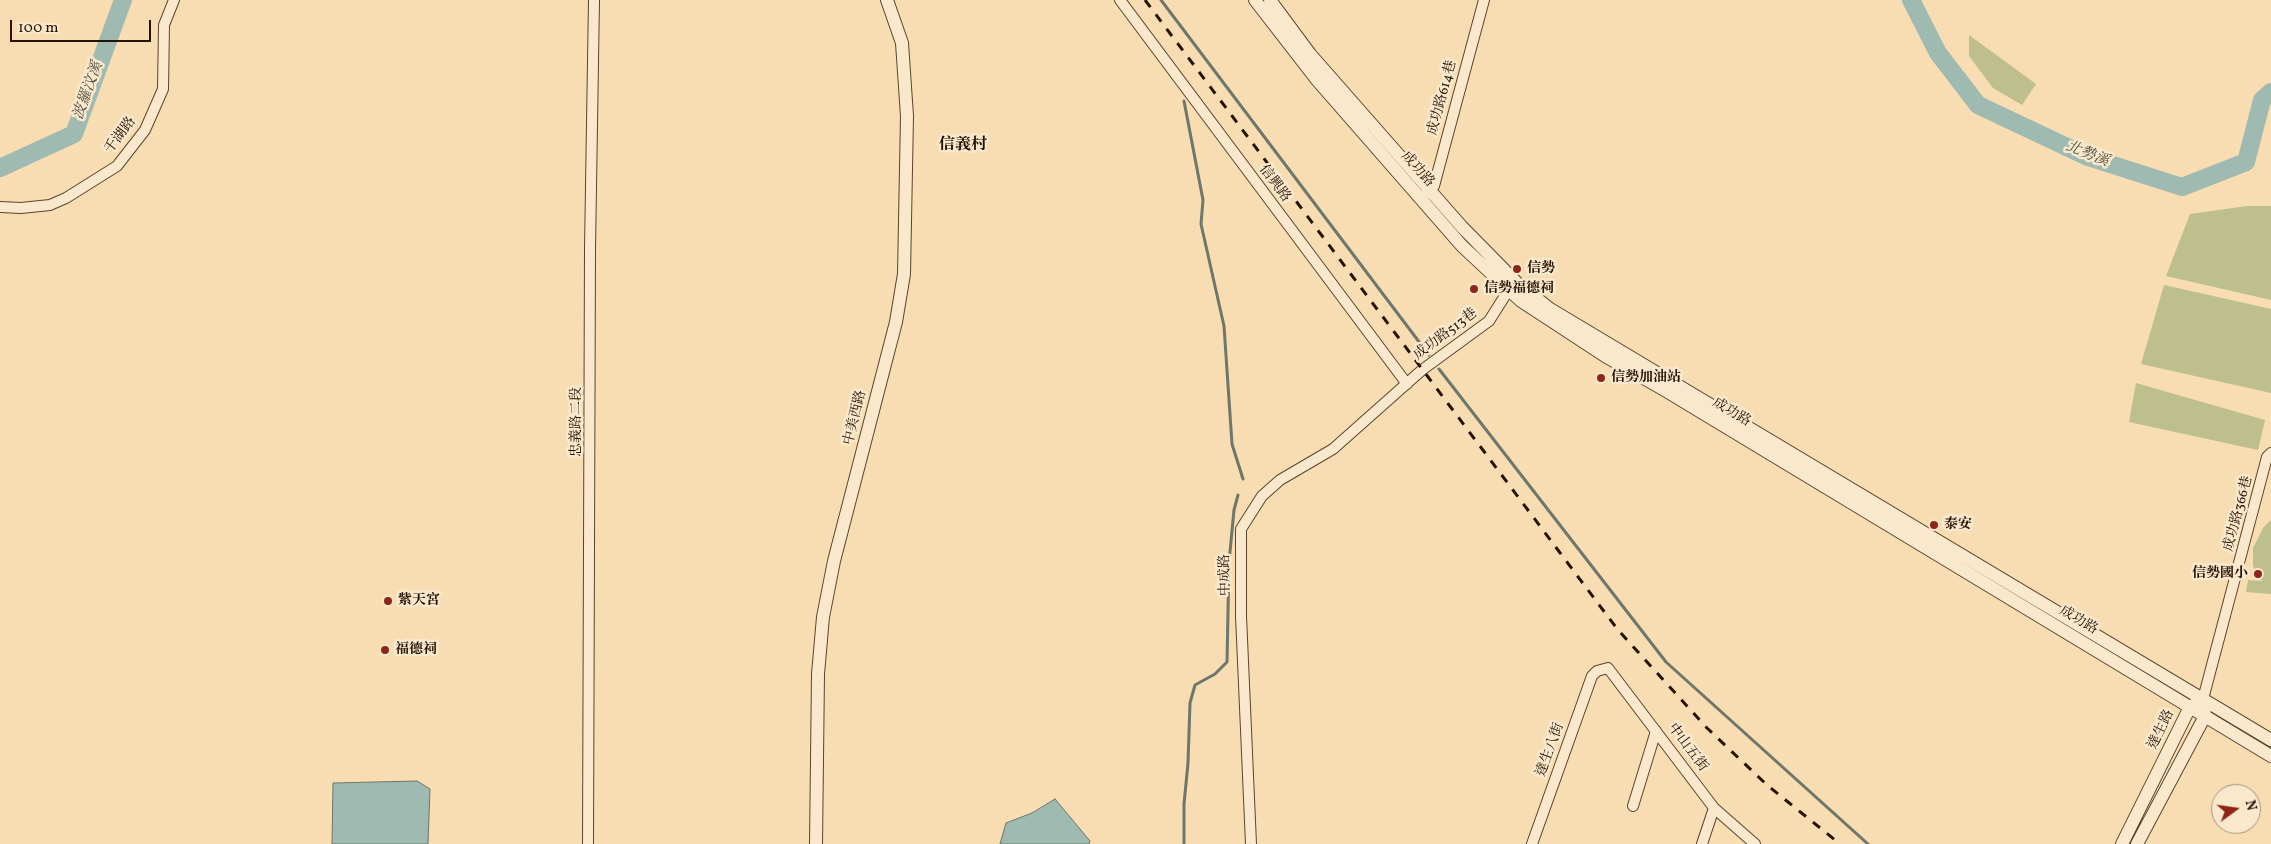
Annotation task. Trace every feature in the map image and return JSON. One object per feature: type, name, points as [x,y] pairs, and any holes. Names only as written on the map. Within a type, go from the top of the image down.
[{"type":"street","name":"千湖路","points":[[0,207],[21,208],[50,205],[66,198],[117,166],[145,130],[162,89],[164,25],[174,0]]},
{"type":"street","name":"忠義路二段","points":[[588,844],[590,249],[594,0]]},
{"type":"street","name":"中美西路","points":[[816,844],[818,674],[823,617],[834,561],[896,322],[904,274],[907,116],[902,43],[887,0]]},
{"type":"street","name":"信興路","points":[[1120,0],[1407,384]]},
{"type":"street","name":"成功路","points":[[1255,0],[1317,80],[1426,194],[1462,228],[1513,287],[1740,421],[1849,489],[1939,540],[2190,707],[2271,756]]},
{"type":"street","name":"成功路","points":[[1270,0],[1310,54],[1426,194]]},
{"type":"street","name":"成功路614巷","points":[[1426,194],[1434,186],[1484,0]]},
{"type":"street","name":"成功路513巷","points":[[1407,384],[1422,370],[1489,320],[1513,287]]},
{"type":"street","name":"中成路","points":[[1252,844],[1241,616],[1241,529],[1262,496],[1280,480],[1333,449],[1407,384]]},
{"type":"street","name":"成功路366巷","points":[[2204,699],[2267,457],[2271,453]]},
{"type":"street","name":"成功路","points":[[2055,618],[2204,699],[2271,740]]},
{"type":"street","name":"中山五街","points":[[1601,669],[1608,668],[1613,673],[1714,808],[1755,844]]},
{"type":"street","name":"達生八街","points":[[1532,844],[1592,676],[1601,669]]},
{"type":"street","name":"達生路","points":[[2122,844],[2190,707],[2204,699]]},
{"type":"street","points":[[2137,844],[2205,716],[2204,699]]},
{"type":"street","points":[[1632,806],[1656,731]]},
{"type":"street","points":[[1702,844],[1714,808]]},
{"type":"green space","points":[[1969,35],[2036,84],[2022,105],[1993,88],[1969,56]]},
{"type":"green space","points":[[2247,206],[2271,206],[2271,300],[2166,276],[2190,214]]},
{"type":"green space","points":[[2164,285],[2271,309],[2271,393],[2141,364]]},
{"type":"green space","points":[[2136,383],[2265,420],[2258,450],[2129,422]]},
{"type":"green space","points":[[2271,520],[2271,594],[2246,592],[2248,580],[2262,581],[2253,566],[2253,548],[2263,528]]},
{"type":"water","points":[[417,781],[430,789],[428,844],[332,844],[333,783]]},
{"type":"water","points":[[1055,799],[1090,841],[1089,844],[1000,844],[1006,823],[1032,813]]},
{"type":"waterway","name":"波羅汶溪","points":[[0,168],[74,134],[123,0]]},
{"type":"waterway","points":[[1161,0],[1429,355]]},
{"type":"waterway","name":"北勢溪","points":[[1911,0],[1938,53],[1978,105],[2088,157],[2182,187],[2246,162],[2262,100],[2271,92]]},
{"type":"waterway","points":[[1184,101],[1203,200],[1201,224],[1224,326],[1232,444],[1243,479]]},
{"type":"waterway","points":[[1439,369],[1666,662],[1868,844]]},
{"type":"waterway","points":[[1184,844],[1184,804],[1188,763],[1190,703],[1195,685],[1215,674],[1227,662],[1229,562],[1234,510],[1238,495]]},
{"type":"railway","points":[[1145,0],[1618,630],[1707,728],[1767,785],[1840,844]]},
{"type":"place","name":"信勢","points":[[1517,269]]},
{"type":"place","name":"信勢福德祠","points":[[1474,289]]},
{"type":"place","name":"信勢加油站","points":[[1601,378]]},
{"type":"place","name":"泰安","points":[[1934,525]]},
{"type":"place","name":"信勢國小","points":[[2258,574]]},
{"type":"place","name":"紫天宮","points":[[388,601]]},
{"type":"place","name":"福德祠","points":[[385,650]]},
{"type":"district","name":"信義村","points":[[963,146]]}]
